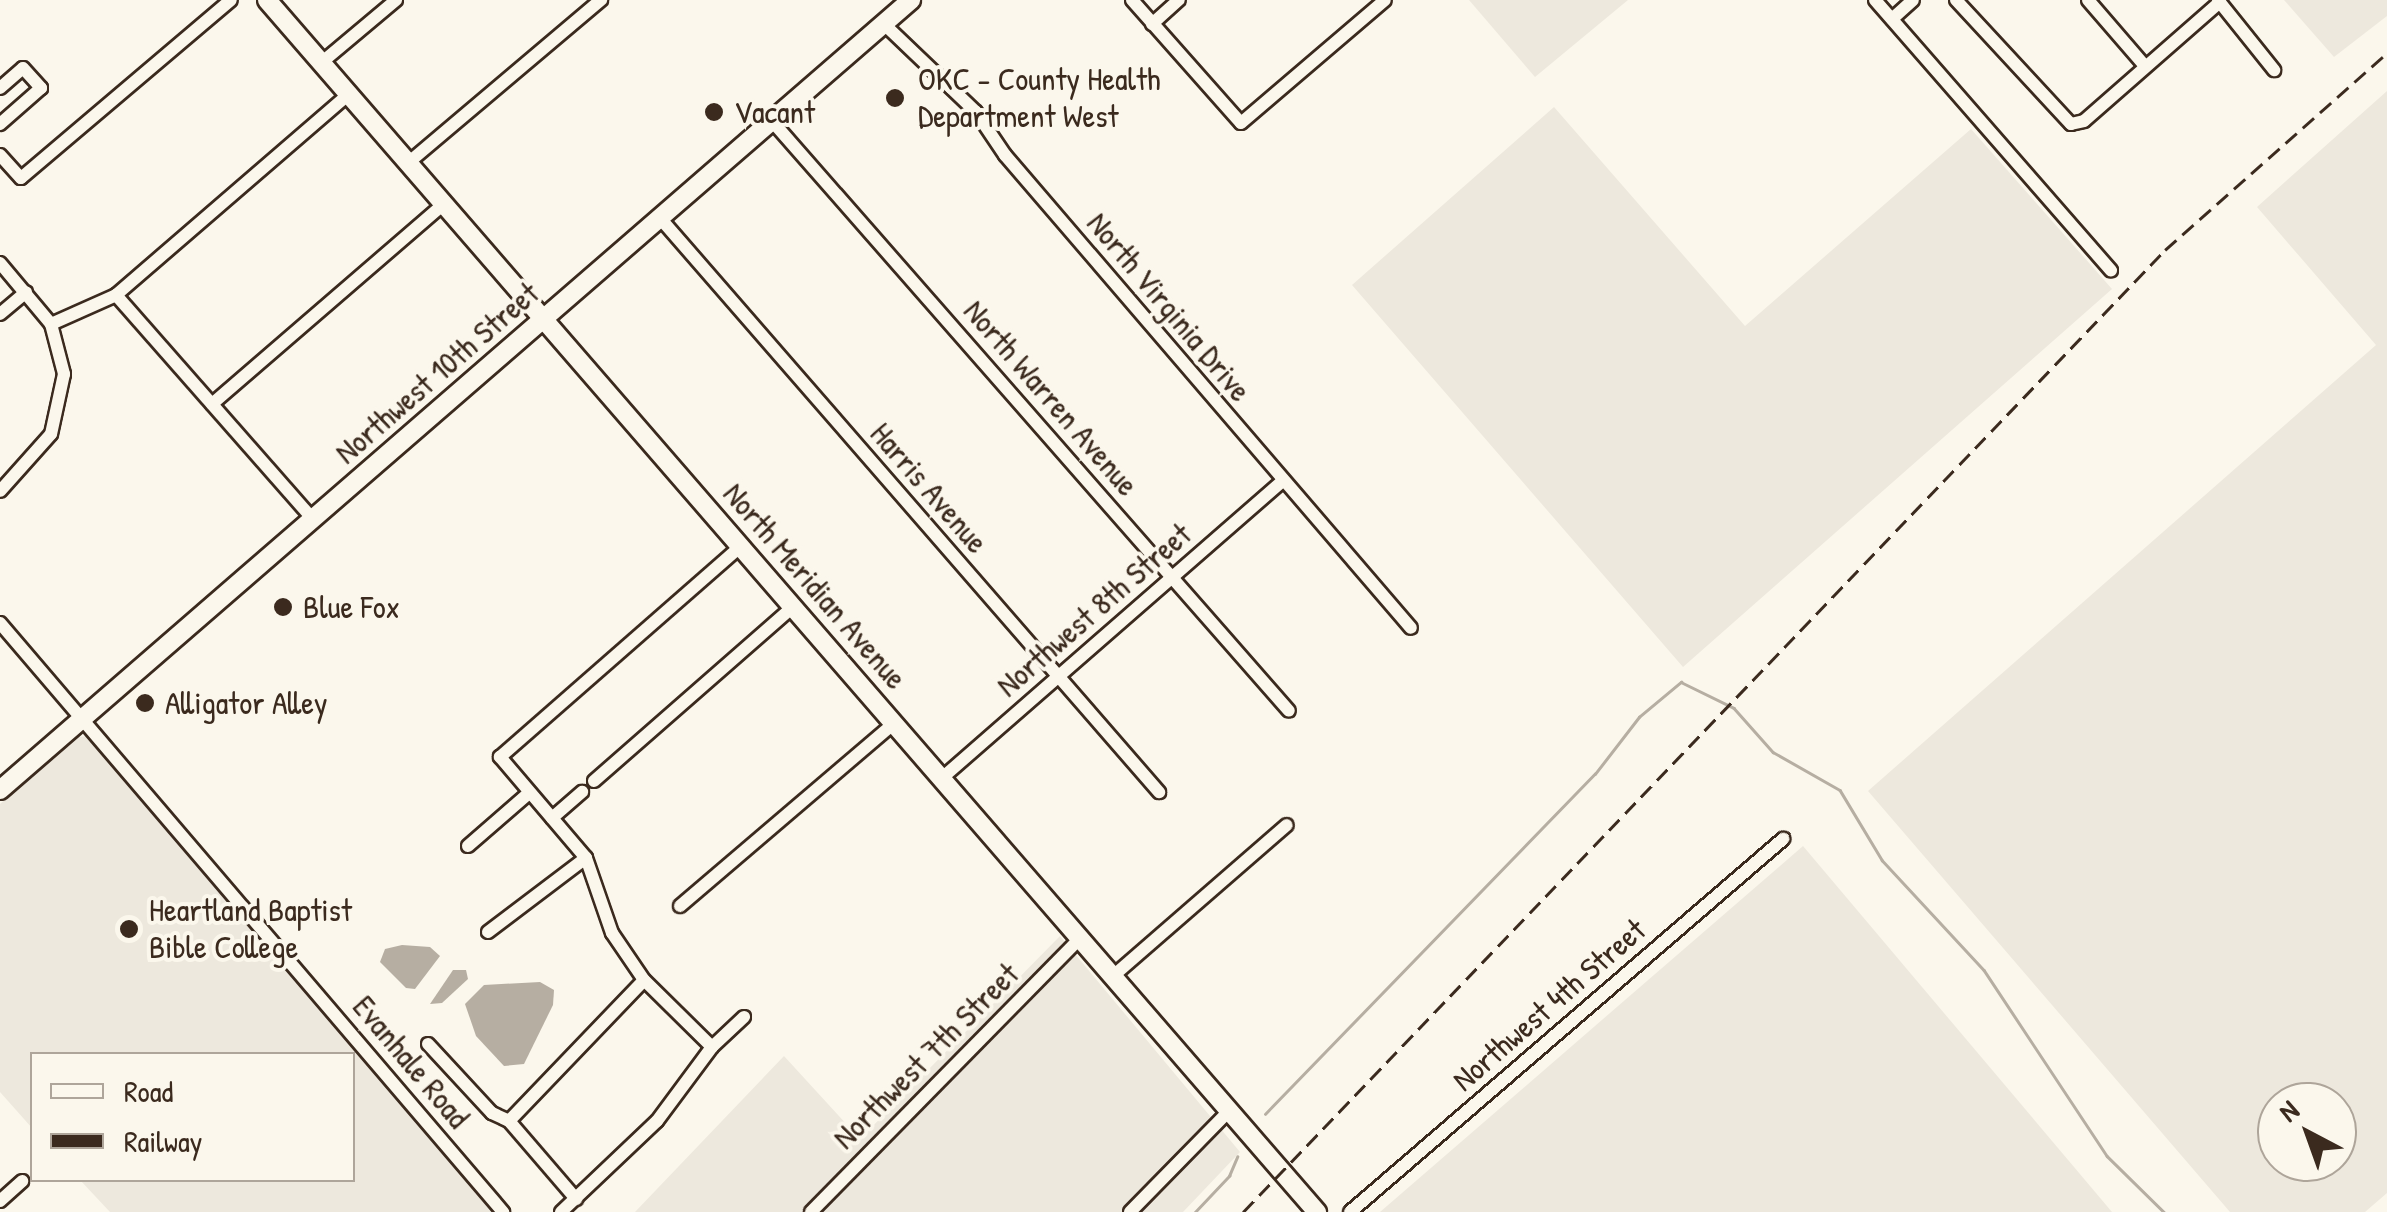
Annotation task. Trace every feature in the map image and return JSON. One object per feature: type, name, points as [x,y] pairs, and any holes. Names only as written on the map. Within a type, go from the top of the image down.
[{"type":"main road","name":"North Meridian Avenue","points":[[266,0],[547,317],[1317,1212]]},
{"type":"main road","name":"Northwest 10th Street","points":[[0,790],[912,0]]},
{"type":"street","points":[[0,155],[21,178],[231,0]]},
{"type":"street","points":[[322,64],[396,0]]},
{"type":"street","points":[[408,162],[602,0]]},
{"type":"street","points":[[1132,0],[1241,122],[1385,0]]},
{"type":"street","points":[[1152,24],[1179,0]]},
{"type":"street","points":[[1875,0],[2111,271]]},
{"type":"street","points":[[1892,19],[1913,0]]},
{"type":"street","points":[[1956,0],[2071,124],[2084,120],[2219,1],[2274,70]]},
{"type":"street","points":[[2088,0],[2145,66]]},
{"type":"street","name":"North Virginia Drive","points":[[884,24],[976,112],[1281,482],[1410,628]]},
{"type":"street","points":[[0,88],[24,68],[41,88],[0,124]]},
{"type":"street","points":[[51,324],[116,295],[349,94]]},
{"type":"street","name":"North Warren Avenue","points":[[772,121],[1288,711]]},
{"type":"street","points":[[212,404],[445,202]]},
{"type":"street","name":"Harris Avenue","points":[[660,218],[1158,792]]},
{"type":"street","points":[[0,263],[51,324],[64,374],[57,418],[33,461],[0,491]]},
{"type":"street","points":[[0,314],[26,292]]},
{"type":"street","points":[[116,295],[313,519]]},
{"type":"street","name":"Northwest 8th Street","points":[[942,778],[1281,482]]},
{"type":"street","points":[[712,1047],[644,980],[612,932],[586,858],[500,757],[741,546]]},
{"type":"street","points":[[594,781],[794,606]]},
{"type":"street","name":"Evanhale Road","points":[[0,623],[503,1212]]},
{"type":"street","points":[[680,906],[894,723]]},
{"type":"street","points":[[552,818],[582,792]]},
{"type":"street","points":[[468,846],[530,793]]},
{"type":"street","points":[[1113,976],[1287,825]]},
{"type":"street","name":"Northwest 4th Street","points":[[1350,1212],[1783,839]]},
{"type":"street","points":[[488,932],[586,858]]},
{"type":"street","name":"Northwest 7th Street","points":[[811,1212],[1080,938]]},
{"type":"street","points":[[509,1121],[644,980]]},
{"type":"street","points":[[561,1212],[658,1120],[712,1047],[744,1017]]},
{"type":"street","points":[[428,1044],[492,1113],[509,1121],[576,1199]]},
{"type":"street","points":[[1130,1212],[1230,1110]]},
{"type":"street","points":[[6,1212],[0,1203],[22,1181]]},
{"type":"shaded area","points":[[1469,0],[1628,0],[1535,77]]},
{"type":"shaded area","points":[[2284,0],[2387,0],[2387,16],[2334,57]]},
{"type":"shaded area","points":[[2387,91],[2387,1193],[2365,1212],[2230,1212],[1868,791],[2376,345],[2257,207]]},
{"type":"shaded area","points":[[1554,107],[1745,326],[1971,129],[2112,289],[1683,667],[1352,285]]},
{"type":"shaded area","name":"Heartland Baptist Bible College","points":[[91,736],[499,1212],[110,1212],[82,1182],[355,1182],[355,1052],[30,1052],[30,1126],[0,1092],[0,804],[77,737]]},
{"type":"shaded area","points":[[1803,846],[2112,1212],[1380,1212]]},
{"type":"shaded area","points":[[1060,936],[1240,1152],[1183,1212],[635,1212],[784,1056],[860,1139]]},
{"type":"shaded area","points":[[402,945],[430,947],[440,956],[415,989],[406,988],[380,962],[385,949]]},
{"type":"shaded area","points":[[453,970],[466,970],[468,979],[442,1003],[430,1004]]},
{"type":"shaded area","points":[[540,982],[554,990],[553,1005],[524,1064],[504,1066],[476,1036],[465,1004],[484,985]]},
{"type":"waterway","points":[[1265,1114],[1595,774],[1639,717],[1681,682],[1734,708],[1773,752],[1840,790],[1882,860],[1984,970],[2107,1156],[2164,1212]]},
{"type":"waterway","points":[[1195,1212],[1229,1176],[1237,1157]]},
{"type":"railway","points":[[1243,1212],[2165,250],[2387,53]]},
{"type":"place","name":"OKC - County Health Department West","points":[[895,98]]},
{"type":"place","name":"Vacant","points":[[714,112]]},
{"type":"place","name":"Blue Fox","points":[[283,607]]},
{"type":"place","name":"Alligator Alley","points":[[145,703]]},
{"type":"place","name":"Heartland Baptist Bible College","points":[[129,929]]}]
